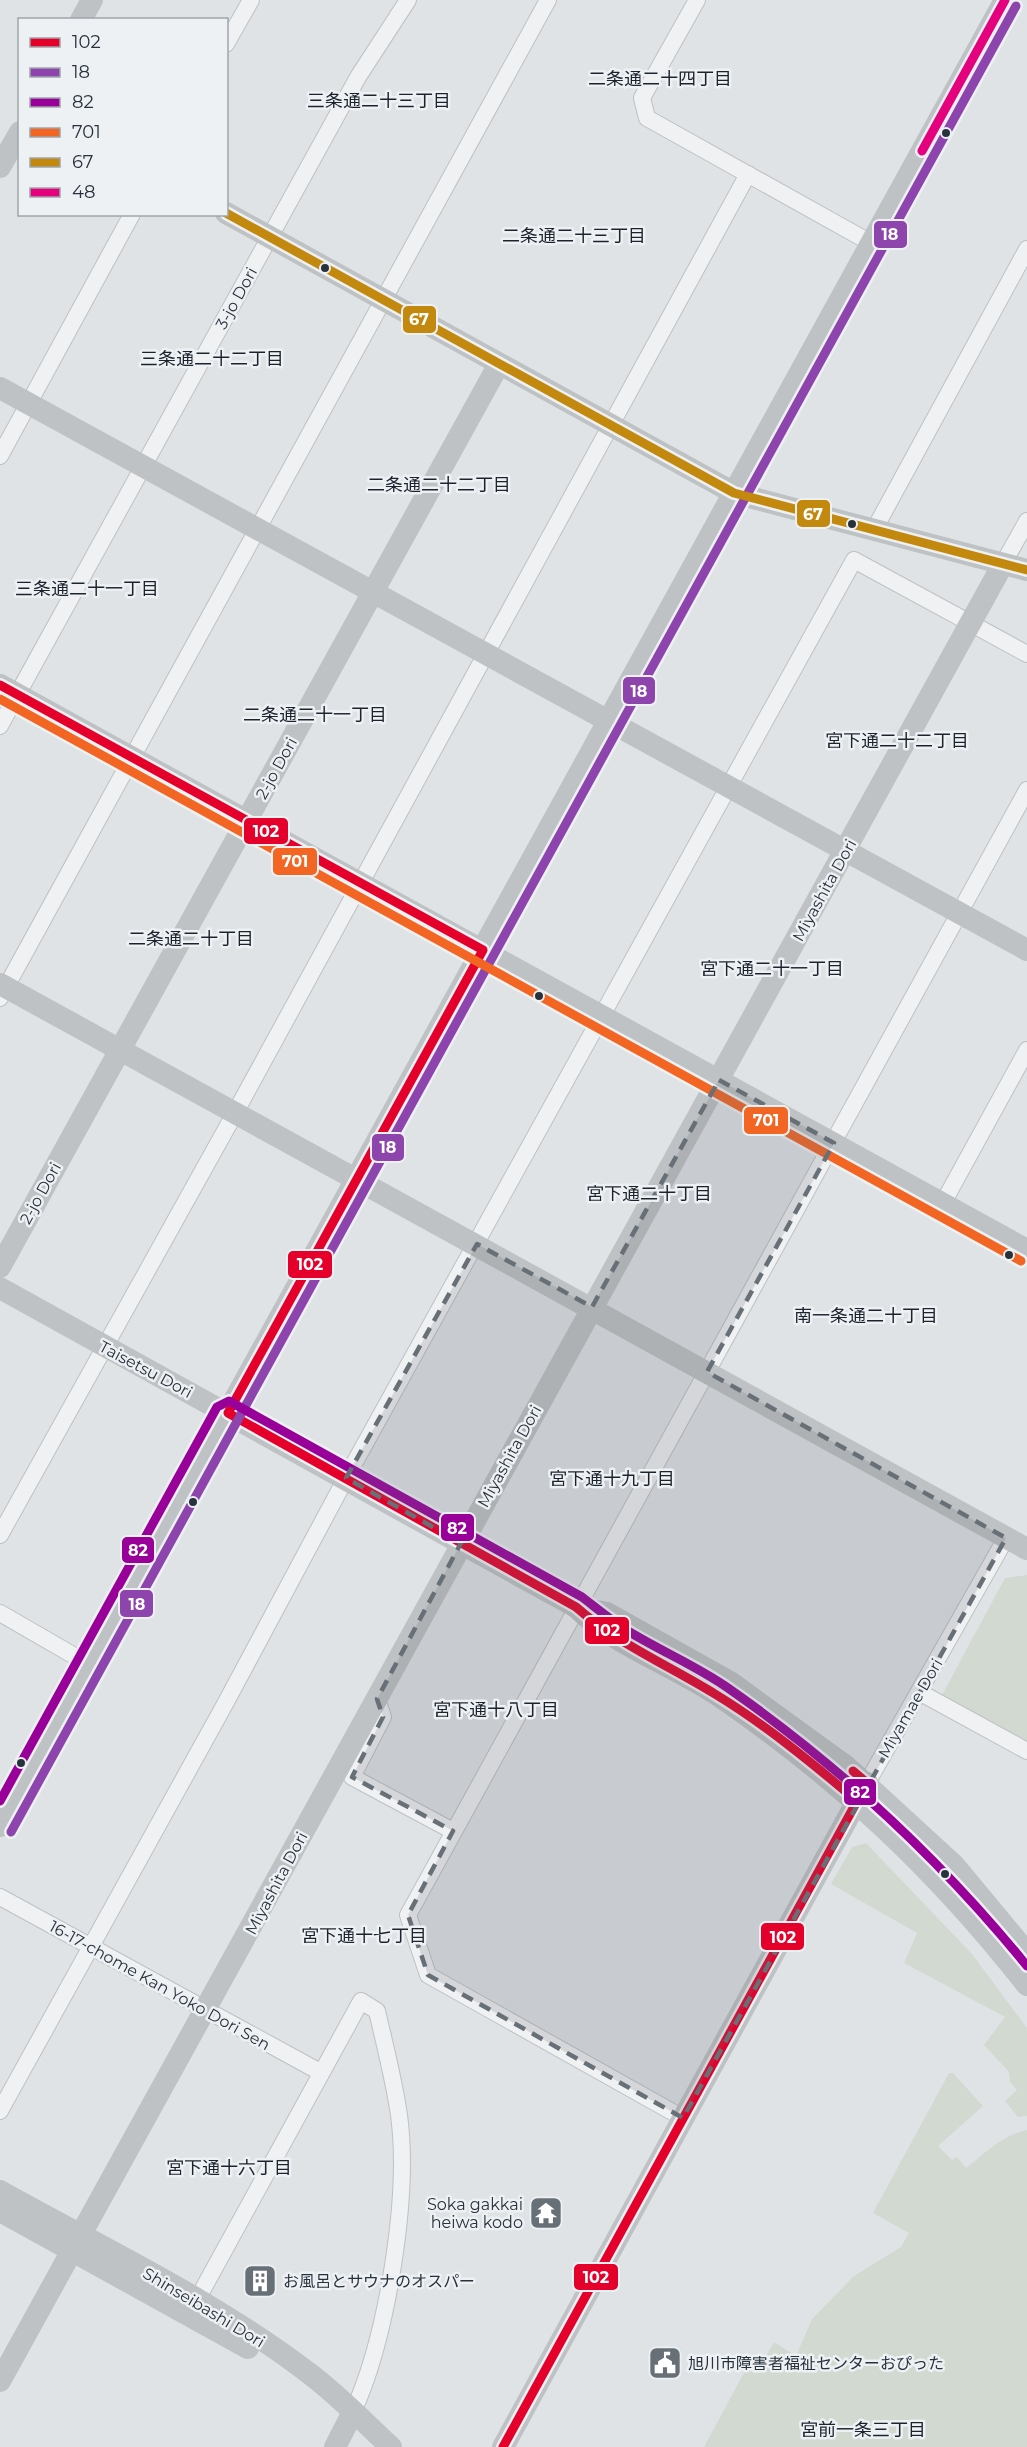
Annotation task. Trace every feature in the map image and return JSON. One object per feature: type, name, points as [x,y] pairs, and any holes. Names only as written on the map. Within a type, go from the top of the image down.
[{"type":"street","points":[[82,18],[92,0]]},
{"type":"street","points":[[228,40],[251,0]]},
{"type":"street","name":"3-jo Dori","points":[[0,726],[9,689],[144,466],[358,77],[408,0]]},
{"type":"street","points":[[548,0],[2,990],[120,1050],[356,1178],[1027,1549]]},
{"type":"street","points":[[697,0],[642,98],[647,118],[871,243]]},
{"type":"street","points":[[0,1826],[1005,0]]},
{"type":"street","points":[[0,167],[18,136]]},
{"type":"street","points":[[0,1535],[103,1346],[235,1113],[613,425],[748,174]]},
{"type":"street","points":[[228,214],[734,493],[1027,570]]},
{"type":"street","points":[[0,456],[131,216]]},
{"type":"street","points":[[874,530],[1027,249]]},
{"type":"street","name":"2-jo Dori","points":[[0,1267],[499,364]]},
{"type":"street","points":[[0,388],[1027,950]]},
{"type":"street","points":[[1003,564],[1027,521]]},
{"type":"street","points":[[0,2111],[346,1478],[854,560],[1027,654]]},
{"type":"street","name":"Miyashita Dori","points":[[0,2381],[1003,564]]},
{"type":"street","points":[[9,689],[1027,1250]]},
{"type":"street","points":[[683,2118],[428,1976],[408,1915],[1027,790]]},
{"type":"street","points":[[943,1203],[1027,1050]]},
{"type":"street","name":"Taisetsu Dori","points":[[0,1288],[576,1607],[607,1613],[730,1682],[954,1865],[1027,1953]]},
{"type":"street","name":"Miyamae Dori","points":[[503,2447],[862,1792],[921,1693],[1006,1538]]},
{"type":"street","points":[[0,1613],[71,1654]]},
{"type":"street","points":[[921,1693],[1027,1751]]},
{"type":"street","points":[[377,1699],[383,1717],[352,1777],[453,1831]]},
{"type":"street","name":"Taisetsu Dori","points":[[862,1792],[963,1906],[1027,1985]]},
{"type":"street","name":"16-17-chome Kan Yoko Dori Sen","points":[[0,1897],[320,2072]]},
{"type":"street","points":[[193,2307],[361,2001],[377,2012],[399,2116],[402,2175],[388,2291],[377,2337],[350,2419],[335,2447]]},
{"type":"street","name":"Shinseibashi Dori","points":[[0,2192],[76,2243],[193,2307],[301,2386],[392,2447]]},
{"type":"street","name":"Shinseibashi Dori","points":[[0,2211],[76,2243]]},
{"type":"street","name":"Shinseibashi Dori","points":[[350,2419],[368,2447]]},
{"type":"highlighted area","points":[[719,1080],[834,1143],[707,1372],[1006,1538],[683,2118],[428,1975],[408,1915],[453,1831],[352,1777],[383,1717],[377,1699],[461,1543],[346,1478],[477,1244],[592,1307]]},
{"type":"shaded area","points":[[1027,1575],[1027,1741],[942,1695],[1005,1578]]},
{"type":"shaded area","points":[[866,1843],[972,1954],[1027,2028],[1027,2116],[1018,2117],[1005,2101],[1017,2090],[1010,2082],[1009,2072],[984,2045],[1005,2017],[904,1963],[917,1933],[831,1884],[852,1847]]},
{"type":"shaded area","points":[[949,2073],[953,2073],[983,2106],[938,2146],[952,2160],[957,2157],[966,2168],[1002,2140],[1027,2130],[1027,2447],[704,2447],[746,2369],[756,2374],[774,2342],[796,2356],[812,2319],[854,2276],[901,2247],[909,2233],[873,2213]]},
{"type":"transit line","name":"48","points":[[922,151],[1005,0]]},
{"type":"transit line","name":"18","points":[[11,1832],[1016,6]]},
{"type":"transit line","name":"67","points":[[228,214],[734,493],[1027,570]]},
{"type":"transit line","name":"102","points":[[0,685],[483,950],[228,1413],[576,1607],[626,1643],[752,1718],[857,1801]]},
{"type":"transit line","name":"701","points":[[0,699],[1021,1261]]},
{"type":"transit line","name":"82","points":[[0,1801],[217,1407],[229,1401],[582,1597],[626,1630],[728,1688],[810,1750],[887,1816],[959,1889],[1027,1966]]},
{"type":"transit line","name":"102","points":[[503,2447],[867,1783],[853,1771]]},
{"type":"place","name":"Soka gakkai heiwa kodo","points":[[546,2213]]},
{"type":"place","name":"お風呂とサウナのオスパー","points":[[260,2281]]},
{"type":"place","name":"旭川市障害者福祉センターおぴった","points":[[665,2363]]},
{"type":"district","name":"二条通二十四丁目","points":[[660,79]]},
{"type":"district","name":"三条通二十三丁目","points":[[379,101]]},
{"type":"district","name":"二条通二十三丁目","points":[[574,236]]},
{"type":"district","name":"三条通二十二丁目","points":[[212,359]]},
{"type":"district","name":"二条通二十二丁目","points":[[439,485]]},
{"type":"district","name":"三条通二十一丁目","points":[[87,589]]},
{"type":"district","name":"二条通二十一丁目","points":[[315,715]]},
{"type":"district","name":"宮下通二十二丁目","points":[[897,741]]},
{"type":"district","name":"二条通二十丁目","points":[[191,939]]},
{"type":"district","name":"宮下通二十一丁目","points":[[772,969]]},
{"type":"district","name":"宮下通二十丁目","points":[[649,1194]]},
{"type":"district","name":"南一条通二十丁目","points":[[866,1316]]},
{"type":"district","name":"宮下通十九丁目","points":[[612,1479]]},
{"type":"district","name":"宮下通十八丁目","points":[[496,1710]]},
{"type":"district","name":"宮下通十七丁目","points":[[364,1936]]},
{"type":"district","name":"宮下通十六丁目","points":[[229,2168]]},
{"type":"district","name":"宮前一条三丁目","points":[[863,2430]]}]
